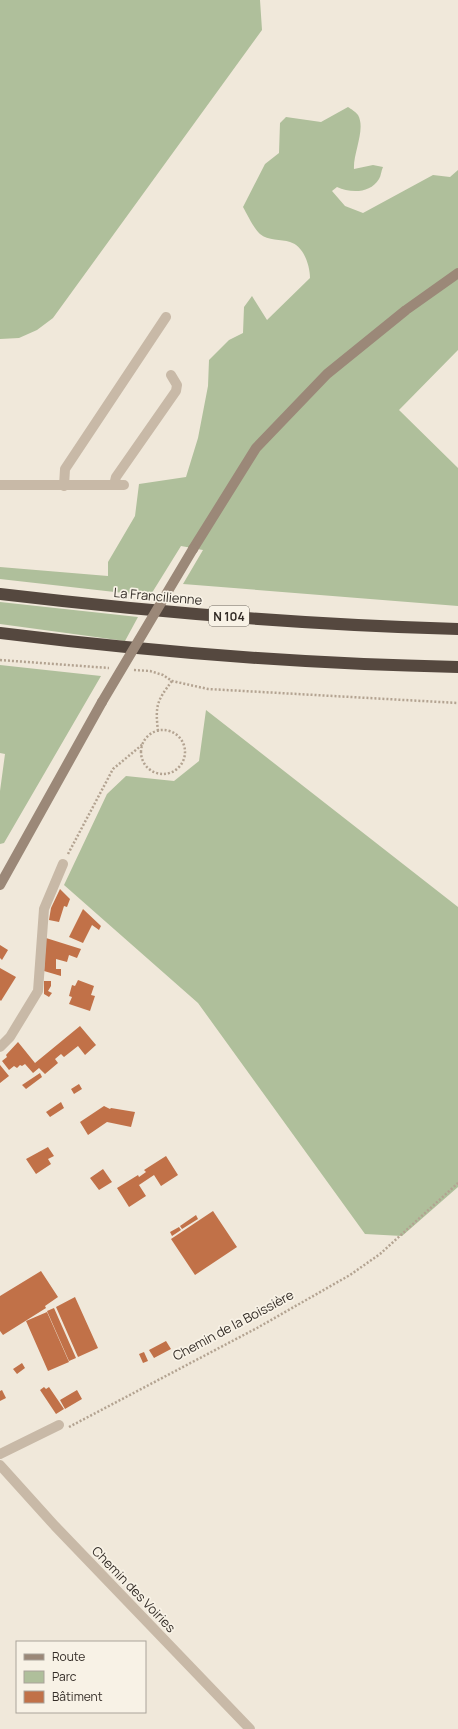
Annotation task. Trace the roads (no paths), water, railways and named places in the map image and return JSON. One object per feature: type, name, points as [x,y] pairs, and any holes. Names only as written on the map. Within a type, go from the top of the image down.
[{"type":"highway","name":"La Francilienne","points":[[0,594],[195,614],[330,623],[458,629]]},
{"type":"highway","points":[[0,633],[206,654],[332,662],[458,667]]},
{"type":"street","points":[[0,884],[102,702],[193,549],[256,448],[327,374],[406,310],[458,273]]},
{"type":"street","points":[[64,486],[65,469],[166,317]]},
{"type":"street","points":[[0,486],[119,485],[116,477],[176,391],[177,385],[171,375]]},
{"type":"street","points":[[0,1047],[10,1037],[38,991],[44,909],[62,864]]},
{"type":"street","points":[[0,1454],[59,1425]]},
{"type":"street","name":"Chemin des Voiries","points":[[0,1465],[55,1526],[250,1729]]}]
